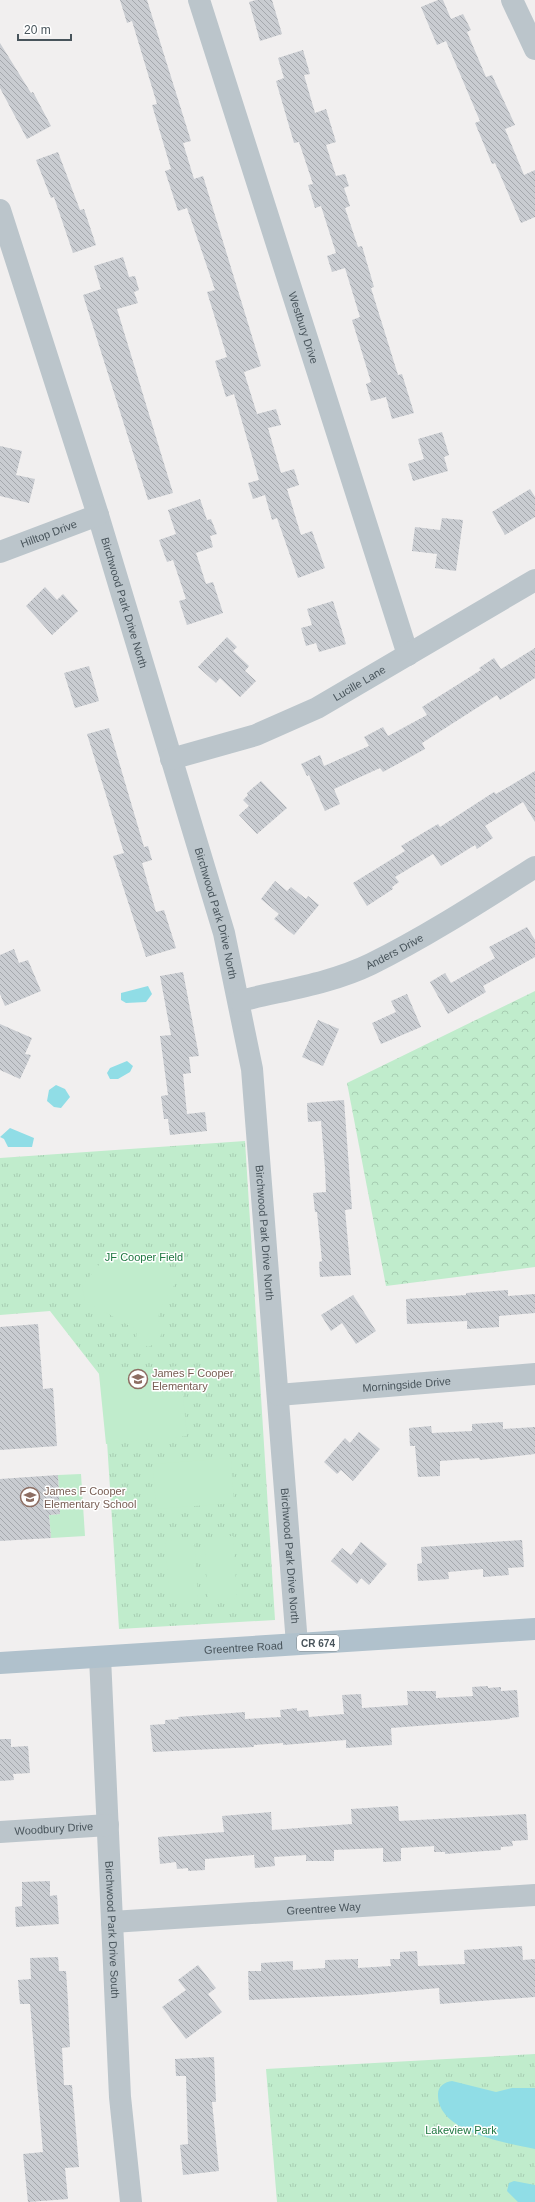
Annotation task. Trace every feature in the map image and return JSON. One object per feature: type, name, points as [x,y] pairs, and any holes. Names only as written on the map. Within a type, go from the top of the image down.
[{"type":"main road","name":"Greentree Road","points":[[0,1663],[535,1629]]},
{"type":"street","name":"Westbury Drive","points":[[199,0],[408,655]]},
{"type":"street","points":[[512,0],[535,49]]},
{"type":"street","name":"Birchwood Park Drive North","points":[[0,210],[98,515],[224,933],[240,1000],[252,1069],[298,1644]]},
{"type":"street","name":"Hilltop Drive","points":[[0,552],[98,515]]},
{"type":"street","name":"Lucille Lane","points":[[171,759],[256,735],[317,708],[535,580]]},
{"type":"street","name":"Anders Drive","points":[[240,1000],[330,979],[370,964],[470,908],[535,867]]},
{"type":"street","name":"Morningside Drive","points":[[278,1395],[535,1374]]},
{"type":"street","name":"Birchwood Park Drive South","points":[[100,1657],[120,2097],[131,2202]]},
{"type":"street","name":"Woodbury Drive","points":[[0,1832],[108,1825]]},
{"type":"street","name":"Greentree Way","points":[[112,1922],[535,1895]]},
{"type":"green space","points":[[535,991],[535,1267],[386,1286],[347,1083]]},
{"type":"green space","name":"JF Cooper Field","points":[[245,1141],[275,1620],[119,1629],[103,1379],[50,1311],[0,1315],[0,1158]]},
{"type":"green space","points":[[135,1249],[157,1256],[176,1282],[159,1312],[159,1326],[162,1333],[157,1343],[148,1347],[136,1340],[137,1330],[85,1301],[82,1286],[106,1256]]},
{"type":"green space","points":[[180,1366],[187,1436],[106,1444],[99,1374]]},
{"type":"green space","points":[[231,1458],[234,1503],[156,1509],[153,1464]]},
{"type":"green space","points":[[81,1474],[85,1536],[51,1538],[49,1515],[60,1514],[58,1475]]},
{"type":"green space","points":[[233,1536],[237,1598],[208,1600],[204,1538]]},
{"type":"green space","points":[[194,1538],[198,1601],[170,1603],[165,1541]]},
{"type":"green space","name":"Lakeview Park","points":[[535,2054],[535,2202],[277,2202],[266,2069]]},
{"type":"water","points":[[148,986],[152,994],[146,1002],[126,1003],[121,1000],[121,993]]},
{"type":"water","points":[[127,1061],[133,1066],[130,1072],[118,1079],[110,1079],[107,1073],[110,1068]]},
{"type":"water","points":[[56,1085],[65,1089],[70,1097],[61,1108],[54,1107],[47,1101],[49,1090]]},
{"type":"water","points":[[10,1128],[34,1138],[32,1147],[8,1147],[4,1139],[0,1137]]},
{"type":"water","points":[[452,2081],[496,2092],[512,2088],[535,2088],[535,2149],[475,2134],[460,2127],[448,2118],[440,2107],[438,2091],[442,2085]]},
{"type":"water","points":[[514,2181],[535,2185],[535,2202],[518,2202],[507,2191],[509,2183]]},
{"type":"building","points":[[120,0],[147,0],[191,141],[183,143],[194,179],[203,176],[261,366],[244,372],[257,414],[276,409],[281,425],[268,428],[281,473],[294,469],[299,485],[287,489],[301,535],[312,531],[325,568],[298,578],[277,518],[272,520],[265,495],[253,499],[248,483],[259,480],[234,394],[226,397],[215,361],[227,357],[207,292],[215,290],[187,208],[178,211],[165,171],[171,169],[152,105],[157,104],[132,21],[127,23]]},
{"type":"building","points":[[256,0],[272,0],[282,34],[260,41],[249,2]]},
{"type":"building","points":[[438,0],[443,0],[451,19],[463,14],[471,30],[467,32],[486,77],[492,75],[515,125],[505,129],[524,175],[535,170],[535,217],[521,223],[495,163],[492,164],[475,123],[480,121],[446,41],[437,45],[421,7]]},
{"type":"building","points":[[0,43],[31,93],[33,92],[51,126],[27,139],[0,88]]},
{"type":"building","points":[[303,50],[310,74],[304,75],[315,113],[326,109],[336,142],[326,145],[336,176],[345,174],[349,186],[344,188],[350,206],[345,208],[358,247],[362,246],[374,287],[371,288],[398,375],[402,374],[414,413],[392,419],[386,397],[371,401],[366,384],[371,382],[352,320],[360,317],[345,268],[332,272],[327,256],[336,253],[321,206],[315,208],[308,185],[313,184],[299,142],[294,143],[276,81],[284,78],[278,58]]},
{"type":"building","points":[[58,152],[80,210],[84,209],[96,245],[73,253],[54,197],[51,198],[36,160]]},
{"type":"building","points":[[123,257],[129,277],[135,276],[139,290],[134,292],[138,303],[117,309],[173,493],[148,500],[83,295],[101,289],[94,266]]},
{"type":"building","points":[[442,432],[449,455],[444,457],[448,471],[413,481],[408,464],[424,459],[418,439]]},
{"type":"building","points":[[0,446],[22,451],[16,475],[35,479],[29,503],[0,496]]},
{"type":"building","points":[[530,489],[535,497],[535,517],[505,535],[492,512]]},
{"type":"building","points":[[200,499],[207,520],[211,519],[217,534],[210,536],[213,547],[196,553],[206,584],[213,582],[223,613],[187,625],[179,601],[186,599],[173,560],[167,562],[159,540],[176,534],[168,510]]},
{"type":"building","points":[[442,518],[463,520],[456,571],[435,568],[437,554],[412,551],[415,527],[440,530]]},
{"type":"building","points":[[45,587],[57,600],[63,594],[78,611],[52,635],[26,606]]},
{"type":"building","points":[[333,601],[346,644],[319,652],[316,643],[306,646],[301,628],[312,625],[307,609]]},
{"type":"building","points":[[227,637],[237,647],[233,651],[249,666],[245,671],[256,681],[240,697],[220,678],[216,683],[198,667]]},
{"type":"building","points":[[535,648],[535,678],[500,700],[497,695],[422,743],[425,749],[383,772],[380,768],[334,789],[340,804],[325,811],[309,775],[307,776],[301,764],[320,755],[324,766],[369,746],[364,737],[383,727],[388,736],[427,715],[422,707],[481,670],[479,668],[494,658],[501,669]]},
{"type":"building","points":[[89,666],[99,701],[75,708],[64,673]]},
{"type":"building","points":[[109,728],[144,847],[148,846],[152,860],[142,863],[156,912],[164,910],[176,948],[146,957],[113,856],[124,853],[87,734]]},
{"type":"building","points":[[535,771],[535,822],[523,802],[485,826],[493,838],[477,849],[475,845],[441,866],[433,854],[395,877],[399,882],[392,887],[393,889],[367,906],[353,883],[405,851],[401,846],[438,824],[440,827],[494,792],[496,794]]},
{"type":"building","points":[[261,781],[287,808],[257,834],[239,815],[249,806],[243,800],[248,795],[247,793]]},
{"type":"building","points":[[275,881],[287,891],[291,887],[306,899],[308,896],[319,905],[294,935],[274,919],[279,914],[261,899]]},
{"type":"building","points":[[527,927],[535,940],[535,957],[483,986],[486,992],[448,1014],[430,982],[445,973],[451,983],[495,958],[489,947]]},
{"type":"building","points":[[14,949],[19,963],[28,960],[41,991],[5,1006],[0,994],[0,955]]},
{"type":"building","points":[[183,972],[199,1056],[189,1057],[191,1073],[183,1074],[187,1114],[205,1112],[207,1131],[170,1135],[168,1119],[164,1119],[161,1096],[168,1095],[160,1036],[171,1035],[160,976]]},
{"type":"building","points":[[407,994],[421,1027],[381,1044],[372,1023],[396,1012],[391,1001]]},
{"type":"building","points":[[318,1020],[339,1029],[323,1066],[302,1057]]},
{"type":"building","points":[[0,1024],[32,1038],[25,1054],[31,1055],[20,1079],[0,1070]]},
{"type":"building","points":[[344,1100],[352,1209],[345,1210],[351,1275],[320,1277],[319,1262],[322,1261],[317,1212],[315,1212],[313,1193],[326,1192],[325,1168],[321,1121],[308,1122],[307,1103]]},
{"type":"building","points":[[508,1290],[508,1296],[535,1294],[535,1313],[499,1316],[499,1327],[467,1329],[467,1321],[407,1324],[406,1299],[466,1295],[466,1293]]},
{"type":"building","points":[[353,1295],[376,1331],[356,1344],[342,1323],[331,1331],[321,1315]]},
{"type":"building","points":[[38,1324],[43,1389],[53,1388],[57,1446],[0,1450],[0,1327]]},
{"type":"building","points":[[503,1422],[503,1429],[535,1427],[535,1454],[480,1460],[479,1458],[440,1461],[440,1476],[418,1477],[415,1446],[410,1446],[409,1428],[431,1426],[432,1433],[472,1431],[472,1424]]},
{"type":"building","points":[[359,1432],[380,1449],[353,1481],[341,1470],[337,1474],[324,1462],[345,1438],[350,1443]]},
{"type":"building","name":"James F Cooper Elementary School","points":[[58,1475],[60,1514],[49,1515],[51,1538],[0,1541],[0,1479]]},
{"type":"building","points":[[522,1540],[524,1567],[508,1568],[509,1575],[483,1577],[483,1569],[448,1572],[449,1579],[418,1581],[417,1564],[422,1563],[421,1547]]},
{"type":"building","points":[[361,1542],[387,1564],[369,1585],[361,1578],[357,1584],[331,1561],[342,1548],[351,1555]]},
{"type":"building","points":[[488,1686],[488,1688],[501,1687],[501,1691],[517,1690],[519,1717],[510,1719],[391,1728],[392,1745],[346,1748],[346,1740],[283,1745],[283,1743],[254,1745],[254,1747],[153,1752],[150,1725],[165,1724],[165,1720],[179,1719],[178,1717],[245,1712],[245,1719],[281,1717],[280,1710],[297,1708],[297,1711],[308,1710],[309,1717],[344,1714],[342,1695],[361,1694],[362,1708],[408,1705],[407,1691],[436,1691],[436,1698],[473,1696],[472,1687]]},
{"type":"building","points":[[0,1739],[11,1739],[11,1747],[28,1746],[30,1773],[13,1774],[14,1780],[0,1781]]},
{"type":"building","points":[[398,1806],[399,1821],[526,1814],[528,1840],[512,1841],[513,1846],[501,1847],[501,1850],[445,1854],[445,1852],[434,1852],[434,1846],[401,1848],[401,1861],[383,1862],[383,1848],[334,1850],[334,1861],[306,1861],[306,1855],[274,1857],[275,1866],[255,1868],[254,1855],[205,1859],[205,1870],[188,1871],[188,1868],[177,1869],[176,1862],[160,1864],[158,1837],[224,1832],[222,1816],[271,1812],[272,1830],[352,1824],[351,1809]]},
{"type":"building","points":[[50,1881],[50,1896],[57,1895],[59,1924],[16,1927],[15,1907],[22,1906],[22,1882]]},
{"type":"building","points":[[522,1946],[523,1960],[535,1959],[535,1997],[440,2004],[439,1988],[359,1995],[249,2000],[248,1971],[261,1971],[261,1963],[293,1961],[293,1970],[325,1968],[325,1960],[358,1959],[358,1968],[391,1966],[390,1959],[400,1959],[400,1952],[417,1951],[418,1966],[465,1964],[464,1950]]},
{"type":"building","points":[[58,1957],[59,1971],[66,1971],[68,2002],[70,2047],[62,2048],[64,2085],[72,2085],[79,2167],[65,2168],[68,2199],[28,2202],[23,2154],[43,2152],[30,2004],[20,2004],[18,1980],[31,1979],[30,1958]]},
{"type":"building","points":[[198,1965],[216,1988],[208,1994],[222,2012],[186,2039],[162,2007],[186,1990],[178,1980]]},
{"type":"building","points":[[214,2057],[216,2102],[212,2102],[219,2171],[183,2175],[180,2145],[188,2144],[186,2076],[176,2076],[175,2059]]},
{"type":"place","name":"James F Cooper Elementary","points":[[138,1379]]},
{"type":"place","name":"James F Cooper Elementary School","points":[[30,1497]]}]
